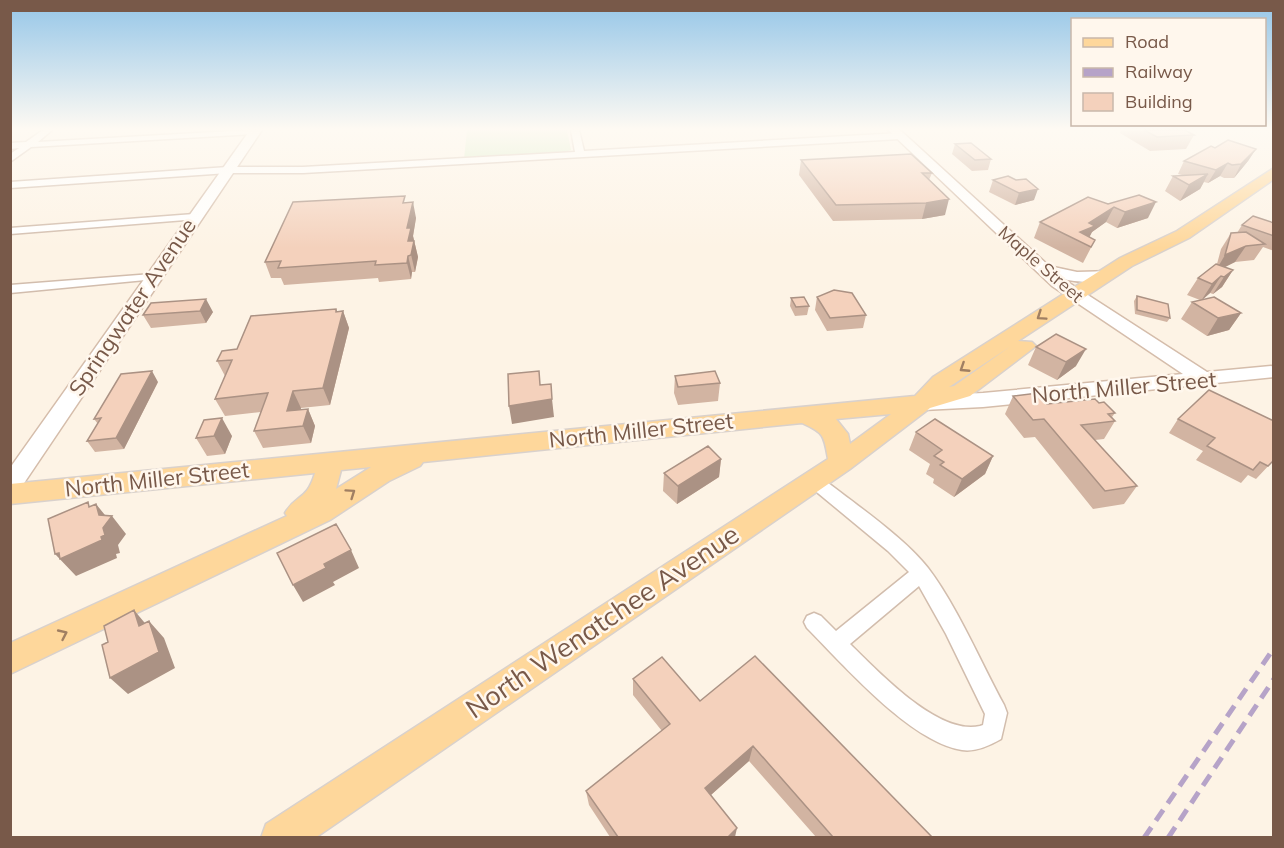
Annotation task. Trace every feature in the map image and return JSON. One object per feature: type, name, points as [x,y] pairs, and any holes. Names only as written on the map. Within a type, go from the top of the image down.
[{"type":"main road","name":"North Wenatchee Avenue","points":[[280,837],[841,463],[922,403],[962,391],[992,371],[1082,300],[1107,274],[1126,262],[1145,256],[1274,172]]},
{"type":"main road","name":"North Wenatchee Avenue","points":[[1082,300],[1134,275],[1145,256]]},
{"type":"main road","name":"North Miller Street","points":[[10,494],[922,403]]},
{"type":"main road","points":[[803,414],[826,425],[836,434],[841,463]]},
{"type":"main road","points":[[10,659],[320,513],[380,474],[435,451]]},
{"type":"main road","points":[[261,540],[315,504],[321,496],[330,462]]},
{"type":"street","points":[[10,184],[228,170],[311,170]]},
{"type":"street","name":"Springwater Avenue","points":[[10,486],[228,170]]},
{"type":"street","name":"Maple Street","points":[[936,170],[1043,269],[1082,300],[1204,379]]},
{"type":"street","points":[[10,231],[194,217]]},
{"type":"street","points":[[1043,269],[1077,277],[1107,274]]},
{"type":"street","points":[[10,289],[152,277]]},
{"type":"street","name":"North Miller Street","points":[[922,403],[983,400],[1271,372]]},
{"type":"street","points":[[813,480],[894,546],[921,573],[958,638],[996,713],[993,731],[985,737],[973,739],[959,739],[944,734],[900,702],[814,622]]},
{"type":"street","points":[[836,643],[921,573]]},
{"type":"building","points":[[808,170],[928,170],[932,173],[922,173],[949,199],[926,203],[836,205]]},
{"type":"building","points":[[1208,174],[1189,185],[1173,176]]},
{"type":"building","points":[[1008,176],[1016,180],[1026,179],[1038,189],[1019,193],[993,180]]},
{"type":"building","points":[[1139,195],[1156,202],[1125,212],[1114,207],[1089,223],[1095,226],[1080,232],[1095,240],[1091,247],[1040,222],[1088,197],[1108,204]]},
{"type":"building","points":[[405,196],[403,203],[413,202],[407,228],[411,228],[408,241],[414,241],[407,263],[375,265],[376,261],[278,268],[281,261],[265,262],[293,202]]},
{"type":"building","points":[[1253,216],[1274,223],[1274,236],[1242,225]]},
{"type":"building","points":[[1246,232],[1265,244],[1246,246],[1225,255],[1231,233]]},
{"type":"building","points":[[1216,264],[1233,270],[1212,284],[1198,278]]},
{"type":"building","points":[[834,290],[852,293],[866,315],[830,318],[817,297]]},
{"type":"building","points":[[1137,296],[1168,304],[1170,318],[1137,310]]},
{"type":"building","points":[[804,297],[809,306],[796,307],[791,298]]},
{"type":"building","points":[[1214,297],[1241,313],[1218,318],[1192,302]]},
{"type":"building","points":[[206,299],[200,311],[143,315],[151,303]]},
{"type":"building","points":[[336,309],[336,312],[343,311],[323,388],[293,391],[287,411],[308,409],[303,426],[254,431],[268,393],[215,399],[232,360],[217,361],[222,351],[237,349],[251,316]]},
{"type":"building","points":[[1056,334],[1086,349],[1066,362],[1036,347]]},
{"type":"building","points":[[152,371],[116,438],[87,441],[101,418],[94,419],[121,374]]},
{"type":"building","points":[[539,371],[540,385],[551,384],[552,399],[509,406],[508,374]]},
{"type":"building","points":[[715,371],[720,383],[678,387],[675,376]]},
{"type":"building","points":[[1209,390],[1274,421],[1274,460],[1268,466],[1260,462],[1253,470],[1207,446],[1215,438],[1178,419]]},
{"type":"building","points":[[1038,393],[1047,404],[1095,399],[1099,403],[1104,402],[1115,413],[1108,414],[1115,421],[1081,425],[1137,486],[1105,491],[1044,419],[1033,420],[1013,396]]},
{"type":"building","points":[[222,418],[214,436],[196,438],[204,420]]},
{"type":"building","points":[[935,419],[993,456],[962,479],[940,465],[944,462],[934,456],[942,450],[916,432]]},
{"type":"building","points":[[708,446],[721,459],[678,486],[664,473]]},
{"type":"building","points":[[88,502],[89,507],[96,504],[99,515],[112,516],[103,528],[105,535],[101,537],[102,540],[60,559],[59,553],[55,554],[48,519]]},
{"type":"building","points":[[336,524],[351,550],[324,564],[326,568],[293,585],[277,553]]},
{"type":"building","points":[[134,610],[139,626],[149,621],[159,652],[110,678],[102,645],[108,642],[104,626]]},
{"type":"building","points":[[755,656],[932,837],[833,837],[753,746],[705,788],[737,828],[728,837],[618,837],[586,791],[670,724],[633,679],[662,657],[700,701]]},
{"type":"railway","points":[[1144,838],[1274,648]]},
{"type":"railway","points":[[1168,838],[1274,679]]}]
